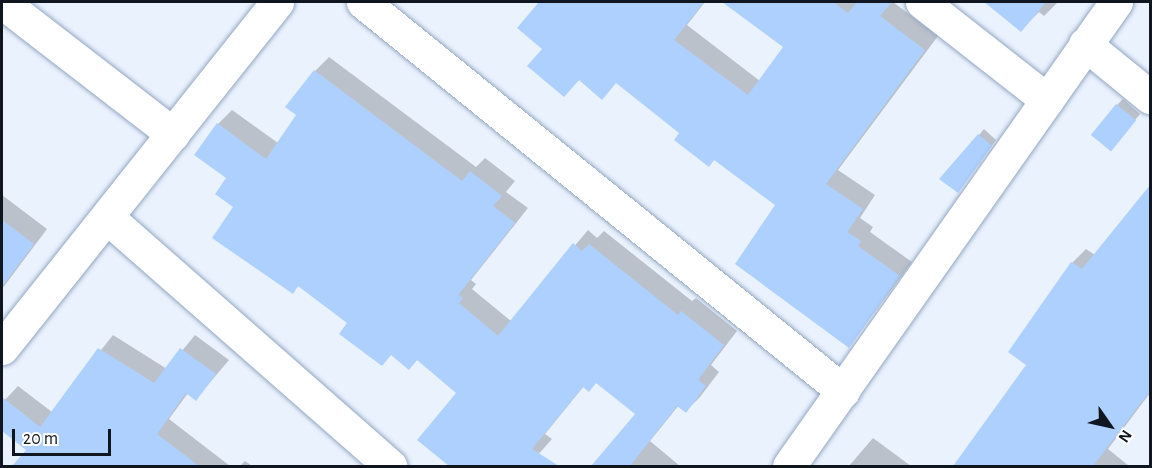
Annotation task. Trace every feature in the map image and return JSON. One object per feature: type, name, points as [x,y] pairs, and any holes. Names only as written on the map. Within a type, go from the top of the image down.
[{"type":"street","points":[[2,2],[173,134]]},
{"type":"street","points":[[2,348],[278,2]]},
{"type":"street","points":[[363,2],[843,391]]},
{"type":"street","points":[[921,2],[1047,100]]},
{"type":"street","points":[[789,466],[1116,2]]},
{"type":"street","points":[[1085,44],[1150,97]]},
{"type":"street","points":[[108,218],[390,466]]},
{"type":"building","points":[[539,2],[704,2],[674,40],[748,95],[783,47],[722,2],[833,2],[848,13],[857,2],[892,2],[880,16],[925,50],[826,184],[863,209],[847,232],[861,241],[858,246],[900,276],[849,348],[735,264],[775,205],[714,160],[709,167],[674,140],[679,133],[616,83],[602,100],[579,80],[564,97],[527,66],[542,49],[517,28]]},
{"type":"building","points":[[984,2],[1046,2],[1021,32]]},
{"type":"building","points":[[314,70],[462,181],[470,171],[502,196],[493,206],[515,223],[458,295],[463,298],[459,303],[498,336],[573,243],[582,251],[589,244],[678,315],[681,311],[724,345],[698,380],[706,386],[686,413],[677,406],[630,466],[591,466],[635,414],[596,383],[589,392],[583,387],[532,449],[559,466],[449,466],[417,440],[456,393],[417,360],[409,370],[391,355],[382,366],[339,334],[347,323],[298,286],[293,294],[212,238],[233,207],[215,194],[226,178],[194,155],[217,123],[266,159],[296,115],[285,107]]},
{"type":"building","points":[[1116,104],[1136,120],[1111,151],[1091,135]]},
{"type":"building","points":[[978,134],[992,146],[958,193],[939,179]]},
{"type":"building","points":[[1150,185],[1150,391],[1093,466],[953,466],[1026,365],[1008,352],[1071,262],[1082,269]]},
{"type":"building","points":[[2,220],[34,244],[2,287]]},
{"type":"building","points":[[98,348],[154,383],[180,348],[216,374],[196,401],[186,393],[157,434],[199,466],[12,466],[26,450],[2,431],[2,397],[40,427]]}]
